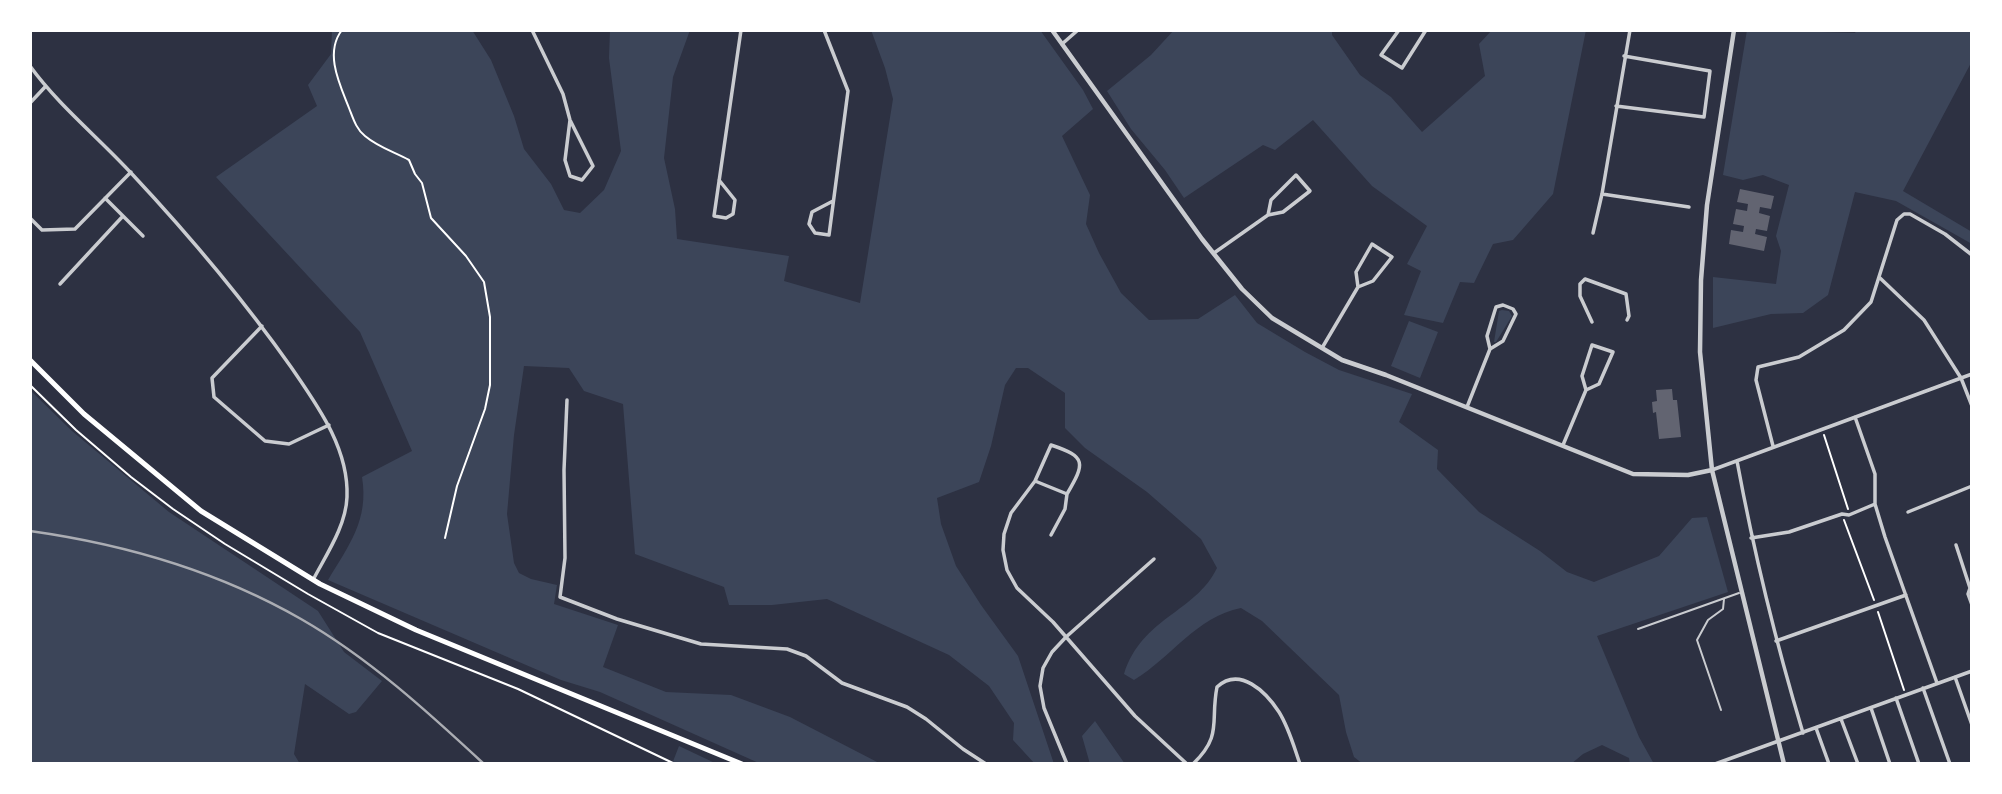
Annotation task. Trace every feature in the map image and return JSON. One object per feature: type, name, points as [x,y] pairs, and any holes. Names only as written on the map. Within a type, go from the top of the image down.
[{"type":"main road","points":[[30,360],[84,414],[201,511],[313,580],[415,630],[742,764]]},
{"type":"street","points":[[532,30],[563,94],[570,120],[593,166],[582,180],[570,176],[565,160],[570,120]]},
{"type":"street","points":[[719,180],[735,200],[733,214],[726,218],[714,216],[719,180],[741,30]]},
{"type":"street","points":[[824,30],[848,91],[829,235],[815,233],[809,224],[812,212],[833,201]]},
{"type":"street","points":[[1052,30],[1214,253],[1242,289],[1272,318],[1321,350],[1342,360],[1633,474],[1688,475],[1712,470],[1972,374]]},
{"type":"street","points":[[1062,44],[1077,30]]},
{"type":"street","points":[[1399,30],[1381,55],[1402,68],[1426,30]]},
{"type":"street","points":[[1593,233],[1630,30]]},
{"type":"street","points":[[1734,30],[1710,179],[1701,281],[1700,352],[1712,470],[1783,764]]},
{"type":"street","points":[[1616,106],[1704,117],[1710,71],[1625,56]]},
{"type":"street","points":[[30,66],[45,87],[131,172],[223,275],[262,326],[329,425],[347,481],[347,497],[342,522],[313,580]]},
{"type":"street","points":[[30,103],[45,87]]},
{"type":"street","points":[[30,218],[42,230],[75,229],[131,172]]},
{"type":"street","points":[[1214,253],[1268,215],[1283,212],[1310,191],[1296,175],[1271,200],[1268,215]]},
{"type":"street","points":[[1602,194],[1689,207]]},
{"type":"street","points":[[105,198],[143,236]]},
{"type":"street","points":[[1773,446],[1756,380],[1758,367],[1799,357],[1844,330],[1871,302],[1897,220],[1904,214],[1910,214],[1945,234],[1972,255]]},
{"type":"street","points":[[61,284],[123,216]]},
{"type":"street","points":[[1321,350],[1358,288],[1373,281],[1392,257],[1372,244],[1356,272],[1358,288]]},
{"type":"street","points":[[1880,278],[1924,320],[1961,378],[1972,406]]},
{"type":"street","points":[[1592,322],[1579,289],[1585,279],[1626,294],[1629,316],[1627,320]]},
{"type":"street","points":[[1466,407],[1490,349],[1487,335],[1496,307],[1503,305],[1513,309],[1516,314],[1503,341],[1490,349]]},
{"type":"street","points":[[262,326],[212,378],[214,397],[265,441],[289,444],[329,425]]},
{"type":"street","points":[[1563,445],[1586,390],[1582,376],[1592,345],[1613,352],[1599,384],[1586,390]]},
{"type":"street","points":[[567,400],[564,470],[565,558],[560,597],[617,619],[701,644],[787,649],[806,656],[842,683],[907,707],[926,719],[962,750],[986,764]]},
{"type":"street","points":[[1855,417],[1875,474],[1875,504],[1937,683]]},
{"type":"street","points":[[1051,535],[1065,509],[1068,494],[1080,470],[1077,457],[1072,452],[1051,445],[1035,481],[1012,513],[1004,534],[1003,550],[1007,570],[1017,588],[1066,638],[1135,716],[1187,764]]},
{"type":"street","points":[[1737,461],[1776,641],[1803,733]]},
{"type":"street","points":[[1035,481],[1068,494]]},
{"type":"street","points":[[1908,512],[1972,486]]},
{"type":"street","points":[[1752,538],[1789,532],[1875,504]]},
{"type":"street","points":[[1956,545],[1970,588],[1968,594],[1972,605]]},
{"type":"street","points":[[1067,764],[1044,708],[1040,686],[1043,668],[1066,638],[1154,559]]},
{"type":"street","points":[[1776,641],[1906,595]]},
{"type":"street","points":[[1716,764],[1972,671]]},
{"type":"street","points":[[1194,764],[1206,752],[1213,739],[1217,687],[1224,680],[1234,677],[1244,679],[1253,686],[1279,713],[1300,764]]},
{"type":"street","points":[[1955,677],[1972,725]]},
{"type":"street","points":[[1923,688],[1950,764]]},
{"type":"street","points":[[1896,698],[1919,764]]},
{"type":"street","points":[[1871,708],[1891,764]]},
{"type":"street","points":[[1841,719],[1858,764]]},
{"type":"street","points":[[1816,728],[1829,764]]},
{"type":"lane","points":[[1638,629],[1740,593]]},
{"type":"lane","points":[[1721,710],[1696,640],[1708,620],[1723,610],[1724,598]]},
{"type":"path","points":[[342,30],[336,45],[336,76],[355,123],[364,136],[409,160],[422,183],[430,218],[466,256],[484,282],[488,298],[490,385],[485,409],[457,486],[445,538]]},
{"type":"path","points":[[1822,429],[1849,508],[1844,520]]},
{"type":"shaded area","points":[[332,30],[472,30],[491,60],[524,149],[551,184],[564,210],[580,213],[604,190],[621,151],[609,58],[610,30],[690,30],[673,77],[664,158],[675,209],[677,239],[789,256],[784,281],[860,303],[893,99],[871,30],[1040,30],[1083,90],[1093,109],[1062,136],[1090,195],[1086,224],[1121,293],[1149,320],[1198,319],[1235,295],[1257,323],[1305,352],[1339,370],[1412,394],[1399,422],[1438,450],[1437,469],[1479,512],[1540,551],[1567,572],[1594,582],[1659,556],[1692,518],[1707,517],[1728,592],[1597,636],[1639,737],[1654,764],[1630,764],[1629,758],[1602,745],[1583,754],[1571,764],[1363,764],[1354,757],[1339,695],[1262,621],[1241,608],[1225,613],[1197,629],[1134,680],[1124,674],[1132,655],[1143,640],[1196,596],[1217,568],[1201,539],[1147,492],[1085,448],[1065,428],[1065,393],[1028,368],[1016,368],[1005,385],[991,446],[979,482],[937,498],[941,524],[956,566],[1018,656],[1054,764],[1035,764],[1013,740],[1014,723],[989,686],[949,655],[827,599],[772,605],[729,605],[724,587],[635,554],[623,404],[584,391],[569,368],[524,366],[507,514],[514,563],[519,573],[531,579],[557,585],[554,604],[618,625],[603,667],[666,692],[731,695],[790,717],[881,764],[761,764],[600,692],[561,680],[328,580],[356,532],[363,506],[362,477],[412,451],[360,332],[216,177],[317,106],[308,85],[331,54]]},
{"type":"shaded area","points":[[1174,30],[1332,30],[1332,35],[1360,75],[1391,97],[1422,132],[1485,76],[1479,44],[1492,30],[1586,30],[1553,194],[1513,240],[1493,244],[1474,283],[1460,282],[1443,323],[1404,315],[1421,271],[1407,264],[1427,226],[1372,186],[1313,120],[1275,150],[1263,145],[1184,198],[1131,129],[1107,91],[1151,55]]},
{"type":"shaded area","points":[[1747,30],[1855,33],[1857,30],[1972,30],[1972,61],[1903,191],[1972,232],[1972,244],[1896,201],[1855,192],[1828,295],[1803,313],[1771,314],[1713,328],[1713,277],[1776,284],[1781,251],[1776,236],[1789,185],[1763,175],[1743,180],[1723,175]]},
{"type":"shaded area","points":[[1499,311],[1509,311],[1512,316],[1494,342]]},
{"type":"shaded area","points":[[1409,321],[1438,332],[1420,378],[1391,366]]},
{"type":"shaded area","points":[[30,390],[72,431],[169,512],[318,611],[344,652],[382,681],[356,712],[349,714],[305,684],[294,754],[300,764],[30,764]]},
{"type":"shaded area","points":[[1095,721],[1125,764],[1090,764],[1082,736]]},
{"type":"shaded area","points":[[679,746],[717,764],[672,764]]},
{"type":"building","points":[[1740,189],[1774,196],[1771,209],[1760,207],[1759,213],[1770,216],[1767,231],[1756,229],[1755,234],[1767,237],[1764,251],[1729,244],[1731,230],[1743,232],[1744,226],[1733,224],[1736,209],[1747,211],[1748,204],[1737,202]]},
{"type":"building","points":[[1672,389],[1673,400],[1677,400],[1681,437],[1659,439],[1652,402],[1657,401],[1656,390]]},
{"type":"railway","points":[[30,531],[100,544],[170,562],[270,602],[326,634],[374,668],[484,764]]}]
